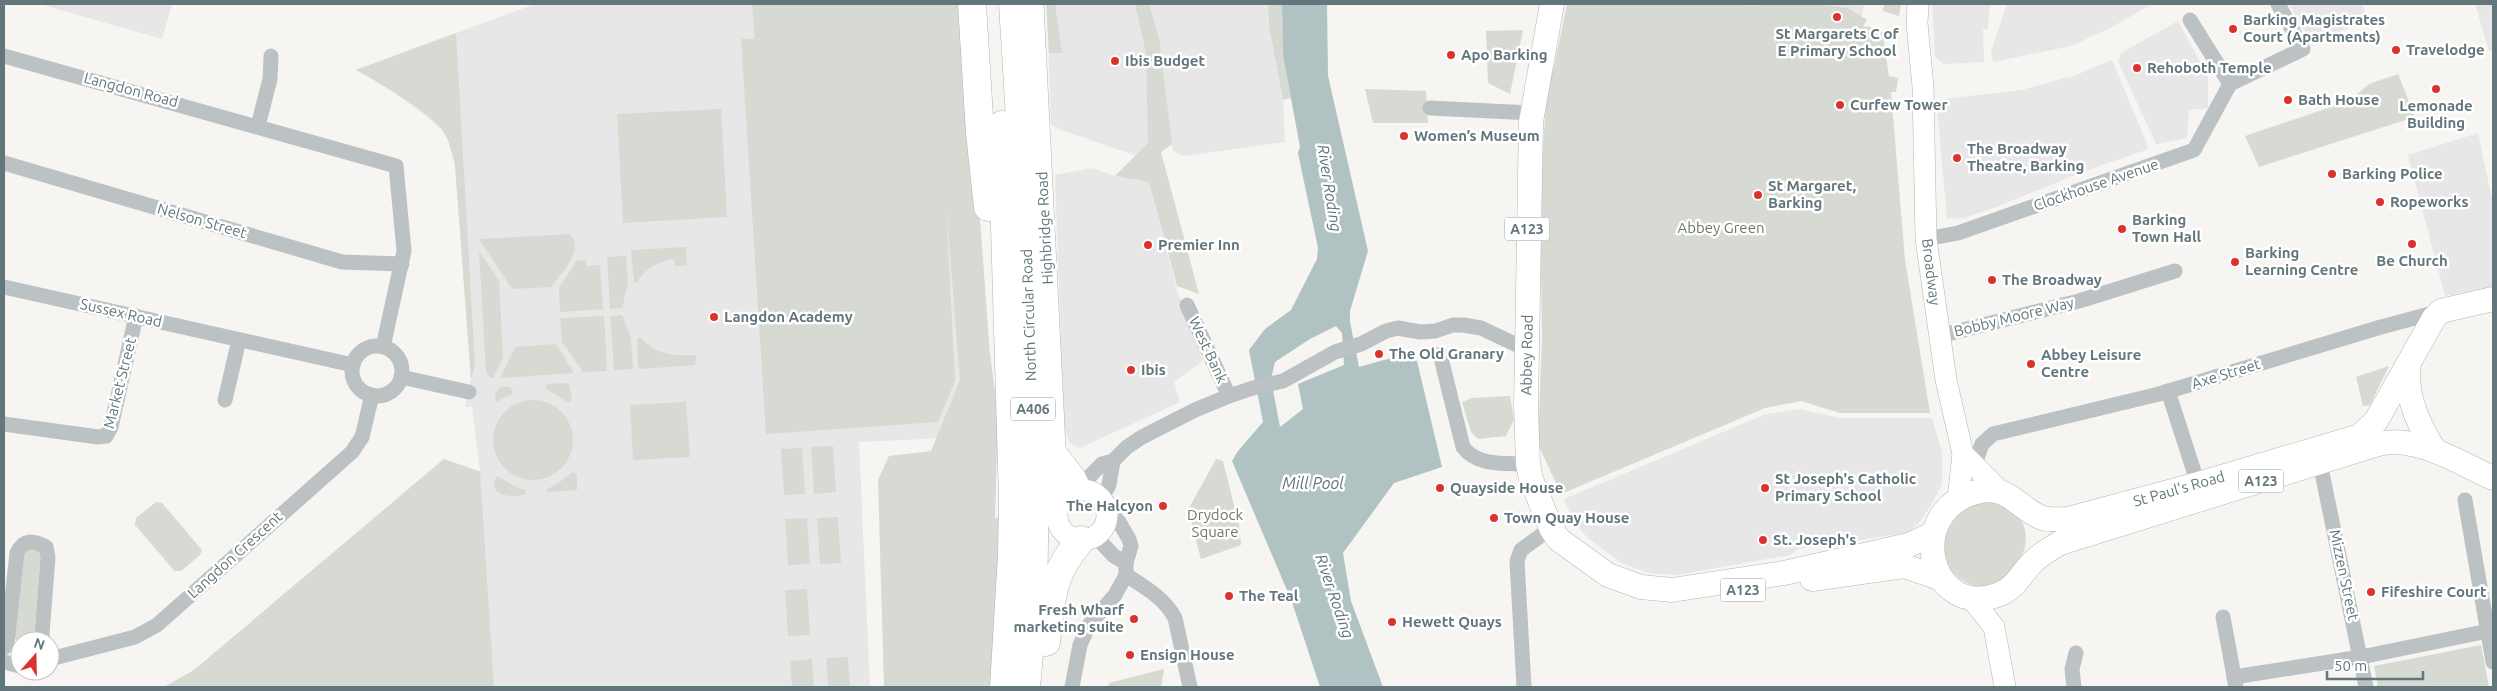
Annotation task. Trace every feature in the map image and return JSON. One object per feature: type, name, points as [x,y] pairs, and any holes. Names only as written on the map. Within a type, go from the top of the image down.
[{"type":"highway","name":"A406","points":[[972,4],[980,133],[1011,430]]},
{"type":"highway","name":"North Circular Road","points":[[994,4],[1011,131],[1034,464],[1034,541],[1026,687]]},
{"type":"highway","name":"North Circular Road","points":[[1004,687],[1012,554],[1011,131],[1013,4]]},
{"type":"highway","points":[[1041,687],[1056,576],[1062,563],[1088,538]]},
{"type":"main road","name":"Abbey Road","points":[[1552,4],[1532,112],[1527,224],[1528,346],[1526,406],[1528,464],[1534,488],[1557,535]]},
{"type":"main road","name":"Axe Street","points":[[2441,311],[2493,299]]},
{"type":"main road","name":"St Paul's Road","points":[[1970,597],[1996,595],[2060,542],[2364,434],[2376,421],[2429,325],[2441,311]]},
{"type":"main road","name":"St Paul's Road","points":[[2410,362],[2407,384],[2428,439],[2436,451]]},
{"type":"main road","name":"St Paul's Road","points":[[1998,490],[2011,496],[2027,509],[2047,520],[2068,519],[2207,490],[2320,463],[2385,443],[2414,445],[2436,451],[2482,470],[2493,478]]},
{"type":"main road","points":[[1942,579],[1933,562],[1932,534],[1944,514],[1958,500],[1978,492],[1998,490]]},
{"type":"main road","points":[[2025,572],[2035,544],[2034,530],[2027,509]]},
{"type":"main road","name":"A123","points":[[1557,535],[1602,571],[1621,581],[1641,587],[1672,590],[1784,573],[1909,545],[1932,534]]},
{"type":"main road","name":"A123","points":[[1557,535],[1568,557],[1603,583],[1637,596],[1657,600],[1695,598],[1785,582],[1835,577],[1889,567],[1916,569],[1942,579],[1959,593],[1970,597]]},
{"type":"street","name":"Highbridge Road","points":[[1033,4],[1058,508]]},
{"type":"street","name":"Broadway","points":[[1918,4],[1917,22],[1923,87],[1926,239],[1939,336],[1969,459]]},
{"type":"street","points":[[2190,20],[2230,84],[2303,49],[2278,4]]},
{"type":"street","name":"Langdon Road","points":[[4,56],[396,166],[404,251],[402,264]]},
{"type":"street","points":[[258,126],[270,79],[271,56]]},
{"type":"street","name":"Clockhouse Avenue","points":[[1926,239],[1958,233],[2194,150],[2230,84]]},
{"type":"street","points":[[1430,108],[1532,112]]},
{"type":"street","name":"Nelson Street","points":[[4,163],[342,262],[402,264]]},
{"type":"street","points":[[383,347],[402,264]]},
{"type":"street","name":"Bobby Moore Way","points":[[1939,336],[2079,301],[2175,271]]},
{"type":"street","name":"Sussex Road","points":[[4,286],[353,365]]},
{"type":"street","name":"West Bank","points":[[1187,305],[1241,392]]},
{"type":"street","name":"Axe Street","points":[[1969,459],[1993,434],[2163,393],[2398,322],[2441,311]]},
{"type":"street","name":"Market Street","points":[[4,424],[98,437],[106,436],[111,427],[136,316]]},
{"type":"street","points":[[1081,490],[1091,475],[1102,464],[1113,461],[1142,436],[1195,410],[1241,392],[1276,384],[1339,350],[1360,344],[1386,331],[1398,328],[1415,331],[1463,325],[1481,328],[1519,346],[1528,346]]},
{"type":"street","points":[[225,400],[239,340]]},
{"type":"street","points":[[383,347],[396,355],[402,369],[401,377],[393,390],[387,394],[372,395],[356,384],[353,365],[356,358],[367,348],[383,347]]},
{"type":"street","points":[[1440,354],[1463,447],[1468,454],[1489,462],[1528,464]]},
{"type":"street","points":[[401,377],[469,392]]},
{"type":"street","points":[[2163,393],[2207,490]]},
{"type":"street","name":"Langdon Crescent","points":[[60,656],[135,637],[157,625],[352,452],[362,437],[372,395]]},
{"type":"street","points":[[1055,452],[1075,477],[1081,490]]},
{"type":"street","points":[[1969,459],[1998,490]]},
{"type":"street","points":[[1958,500],[1969,459]]},
{"type":"street","points":[[1088,538],[1105,522],[1103,503],[1109,485],[1113,461]]},
{"type":"street","name":"Mizzen Street","points":[[2320,463],[2366,687]]},
{"type":"street","points":[[1072,687],[1080,645],[1089,624],[1115,596],[1126,569],[1131,546],[1119,522],[1103,503],[1088,491],[1081,490],[1066,496],[1058,508],[1057,516],[1062,530],[1067,535],[1088,538],[1114,556],[1126,569],[1147,589],[1170,608],[1175,618],[1190,687]]},
{"type":"street","points":[[2465,500],[2490,631],[2493,662]]},
{"type":"street","points":[[1524,687],[1517,561],[1521,550],[1557,535]]},
{"type":"street","points":[[11,631],[17,553],[20,545],[28,541],[38,542],[46,547],[48,557],[42,631]]},
{"type":"street","points":[[1995,633],[1999,612],[2025,572]]},
{"type":"street","points":[[1970,597],[1990,620],[1995,633],[2005,687]]},
{"type":"street","points":[[2223,617],[2235,682],[2490,631]]},
{"type":"street","points":[[2074,687],[2072,669],[2076,653]]},
{"type":"shaded area","points":[[39,4],[172,4],[162,39]]},
{"type":"shaded area","name":"Langdon Academy","points":[[535,4],[937,4],[966,385],[944,438],[859,442],[870,687],[164,687],[194,670],[444,459],[480,471],[472,407],[465,407],[471,379],[455,165],[448,140],[442,130],[427,117],[386,86],[356,70]]},
{"type":"shaded area","points":[[1047,4],[1268,4],[1269,26],[1283,100],[1285,142],[1185,156],[1174,152],[1171,145],[1161,152],[1143,158],[1051,125]]},
{"type":"shaded area","name":"St Margarets C of E Primary School","points":[[1739,4],[1864,4],[1860,25]]},
{"type":"shaded area","points":[[1932,4],[1990,4],[1988,29],[1983,29],[1984,62],[1944,64],[1935,57]]},
{"type":"shaded area","points":[[2007,4],[2152,4],[2112,27],[2071,46],[1993,62],[1991,51]]},
{"type":"shaded area","points":[[2289,4],[2362,4],[2368,19],[2313,45]]},
{"type":"shaded area","points":[[2475,4],[2493,4],[2493,51],[2489,51]]},
{"type":"shaded area","points":[[2178,21],[2208,77],[2208,108],[2189,110],[2187,138],[2156,144],[2118,61],[2121,53]]},
{"type":"shaded area","points":[[2112,60],[2148,146],[2146,150],[2085,171],[1996,207],[1964,218],[1947,219],[1937,107],[1943,99],[2022,90],[2069,78]]},
{"type":"shaded area","points":[[2478,133],[2493,204],[2493,287],[2445,296],[2408,155]]},
{"type":"shaded area","points":[[1092,168],[1115,176],[1149,182],[1177,290],[1203,361],[1174,382],[1180,402],[1080,448],[1070,443],[1064,428],[1055,175]]},
{"type":"shaded area","name":"St Joseph's Catholic Primary School","points":[[1800,409],[1840,418],[1932,418],[1942,453],[1942,484],[1930,507],[1917,525],[1907,533],[1798,549],[1790,555],[1677,575],[1648,573],[1621,563],[1588,538],[1574,522],[1564,499],[1766,414]]},
{"type":"green space","points":[[752,4],[964,4],[990,354],[998,415],[995,518],[1000,518],[997,603],[991,687],[884,687],[878,480],[889,456],[931,451],[960,380],[946,204],[955,381],[938,422],[766,434],[741,39],[755,39]]},
{"type":"green space","points":[[1046,4],[1055,4],[1062,53],[1049,53]]},
{"type":"green space","points":[[1135,4],[1149,4],[1159,38],[1172,144],[1161,152],[1199,294],[1177,286],[1149,182],[1115,176],[1148,143],[1146,53]]},
{"type":"green space","points":[[1268,4],[1282,4],[1283,55],[1291,98],[1283,100],[1269,26]]},
{"type":"green space","name":"Abbey Green","points":[[1567,4],[1739,4],[1754,6],[1758,4],[1816,4],[1848,8],[1867,20],[1863,26],[1882,29],[1889,76],[1898,78],[1896,92],[1891,92],[1905,260],[1930,413],[1840,413],[1801,401],[1765,408],[1561,494],[1538,444],[1542,340],[1540,195],[1547,88],[1554,67]]},
{"type":"green space","points":[[1884,4],[1901,4],[1899,16],[1883,11]]},
{"type":"green space","points":[[1523,30],[1510,94],[1488,83],[1486,31]]},
{"type":"green space","points":[[456,33],[475,365],[471,379],[455,165],[451,148],[444,132],[428,116],[403,98],[356,70]]},
{"type":"green space","points":[[2398,74],[2415,117],[2259,167],[2245,136],[2349,101],[2369,84]]},
{"type":"green space","points":[[1365,89],[1426,91],[1428,123],[1373,123]]},
{"type":"green space","points":[[721,109],[727,217],[623,223],[617,114]]},
{"type":"green space","points":[[570,234],[575,247],[573,255],[551,287],[512,289],[479,239]]},
{"type":"green space","points":[[686,247],[687,265],[675,266],[675,259],[663,262],[648,270],[636,283],[634,282],[631,250]]},
{"type":"green space","points":[[479,251],[499,281],[503,358],[493,378],[490,378],[486,372]]},
{"type":"green space","points":[[626,256],[628,284],[622,308],[610,309],[607,257]]},
{"type":"green space","points":[[586,260],[586,266],[600,265],[603,309],[560,312],[559,288],[576,261]]},
{"type":"green space","points":[[622,315],[631,338],[633,369],[614,370],[610,316]]},
{"type":"green space","points":[[604,316],[607,371],[583,372],[562,342],[560,318]]},
{"type":"green space","points":[[640,337],[652,348],[665,353],[696,355],[695,365],[641,369],[638,367],[637,339]]},
{"type":"green space","points":[[556,344],[574,373],[500,378],[515,347]]},
{"type":"green space","points":[[2389,366],[2370,405],[2363,406],[2356,377]]},
{"type":"green space","points":[[569,383],[572,400],[569,403],[545,388],[547,384]]},
{"type":"green space","points":[[501,387],[510,387],[513,393],[496,402],[495,393]]},
{"type":"green space","points":[[1510,396],[1514,420],[1506,436],[1478,439],[1471,432],[1462,402],[1472,398]]},
{"type":"green space","points":[[533,400],[548,403],[561,412],[570,425],[573,440],[570,455],[561,468],[548,477],[533,480],[518,477],[505,468],[496,455],[493,440],[496,425],[505,412],[518,403]]},
{"type":"green space","points":[[686,402],[690,457],[633,460],[630,405]]},
{"type":"green space","points":[[833,446],[836,492],[814,494],[811,447]]},
{"type":"green space","points":[[802,448],[805,494],[784,495],[781,449]]},
{"type":"green space","points":[[444,459],[480,472],[494,687],[164,687],[194,670]]},
{"type":"green space","name":"Drydock Square","points":[[1216,459],[1223,461],[1239,525],[1241,545],[1201,559],[1188,510]]},
{"type":"green space","points":[[573,472],[577,475],[577,490],[547,492],[547,489]]},
{"type":"green space","points":[[497,476],[525,490],[526,494],[508,496],[498,492],[494,483]]},
{"type":"green space","points":[[156,502],[162,503],[202,550],[200,555],[181,571],[175,571],[135,525],[136,518]]},
{"type":"green space","points":[[1986,502],[2011,510],[2023,525],[2026,543],[2020,561],[2007,576],[1991,585],[1972,585],[1952,572],[1947,565],[1944,557],[1945,539],[1948,530],[1958,515],[1969,506]]},
{"type":"green space","points":[[838,517],[841,563],[820,564],[817,518]]},
{"type":"green space","points":[[807,518],[810,564],[788,565],[785,519]]},
{"type":"green space","points":[[25,548],[41,551],[35,631],[15,631]]},
{"type":"green space","points":[[807,589],[810,635],[788,636],[785,590]]},
{"type":"green space","points":[[2481,645],[2489,687],[2378,687],[2374,666]]},
{"type":"green space","points":[[848,657],[850,687],[828,687],[826,658]]},
{"type":"green space","points":[[812,659],[814,687],[792,687],[790,661]]},
{"type":"green space","points":[[1164,669],[1161,687],[1108,687],[1109,683]]},
{"type":"water","points":[[1282,4],[1327,4],[1328,76],[1368,251],[1350,311],[1350,322],[1359,367],[1402,355],[1417,361],[1442,467],[1394,483],[1343,553],[1351,601],[1383,687],[1320,687],[1292,602],[1232,461],[1238,451],[1263,422],[1249,350],[1265,329],[1291,310],[1317,259],[1318,248],[1298,153],[1300,147],[1283,55]],"holes":[[[1336,326],[1342,333],[1344,365],[1298,384],[1303,409],[1280,427],[1271,379],[1275,362],[1310,339]]]},
{"type":"place","name":"St Margarets C of E Primary School","points":[[1837,17]]},
{"type":"place","name":"Barking Magistrates Court (Apartments)","points":[[2233,29]]},
{"type":"place","name":"Travelodge","points":[[2396,50]]},
{"type":"place","name":"Apo Barking","points":[[1451,55]]},
{"type":"place","name":"Ibis Budget","points":[[1115,61]]},
{"type":"place","name":"Rehoboth Temple","points":[[2137,68]]},
{"type":"place","name":"Lemonade Building","points":[[2436,89]]},
{"type":"place","name":"Bath House","points":[[2288,100]]},
{"type":"place","name":"Curfew Tower","points":[[1840,105]]},
{"type":"place","name":"Women’s Museum","points":[[1404,136]]},
{"type":"place","name":"The Broadway Theatre, Barking","points":[[1957,158]]},
{"type":"place","name":"Barking Police","points":[[2332,174]]},
{"type":"place","name":"St Margaret, Barking","points":[[1758,195]]},
{"type":"place","name":"Ropeworks","points":[[2380,202]]},
{"type":"place","name":"Barking Town Hall","points":[[2122,229]]},
{"type":"place","name":"Be Church","points":[[2412,244]]},
{"type":"place","name":"Premier Inn","points":[[1148,245]]},
{"type":"place","name":"Barking Learning Centre","points":[[2235,262]]},
{"type":"place","name":"The Broadway","points":[[1992,280]]},
{"type":"place","name":"Langdon Academy","points":[[714,317]]},
{"type":"place","name":"The Old Granary","points":[[1379,354]]},
{"type":"place","name":"Abbey Leisure Centre","points":[[2031,364]]},
{"type":"place","name":"Ibis","points":[[1131,370]]},
{"type":"place","name":"Quayside House","points":[[1440,488]]},
{"type":"place","name":"St Joseph's Catholic Primary School","points":[[1765,488]]},
{"type":"place","name":"The Halcyon","points":[[1163,506]]},
{"type":"place","name":"Town Quay House","points":[[1494,518]]},
{"type":"place","name":"St. Joseph's","points":[[1763,540]]},
{"type":"place","name":"Fifeshire Court","points":[[2371,592]]},
{"type":"place","name":"The Teal","points":[[1229,596]]},
{"type":"place","name":"Fresh Wharf marketing suite","points":[[1134,619]]},
{"type":"place","name":"Hewett Quays","points":[[1392,622]]},
{"type":"place","name":"Ensign House","points":[[1130,655]]},
{"type":"water label","name":"River Roding","points":[[1330,188]]},
{"type":"water label","name":"Mill Pool","points":[[1313,483]]},
{"type":"water label","name":"River Roding","points":[[1335,596]]}]
